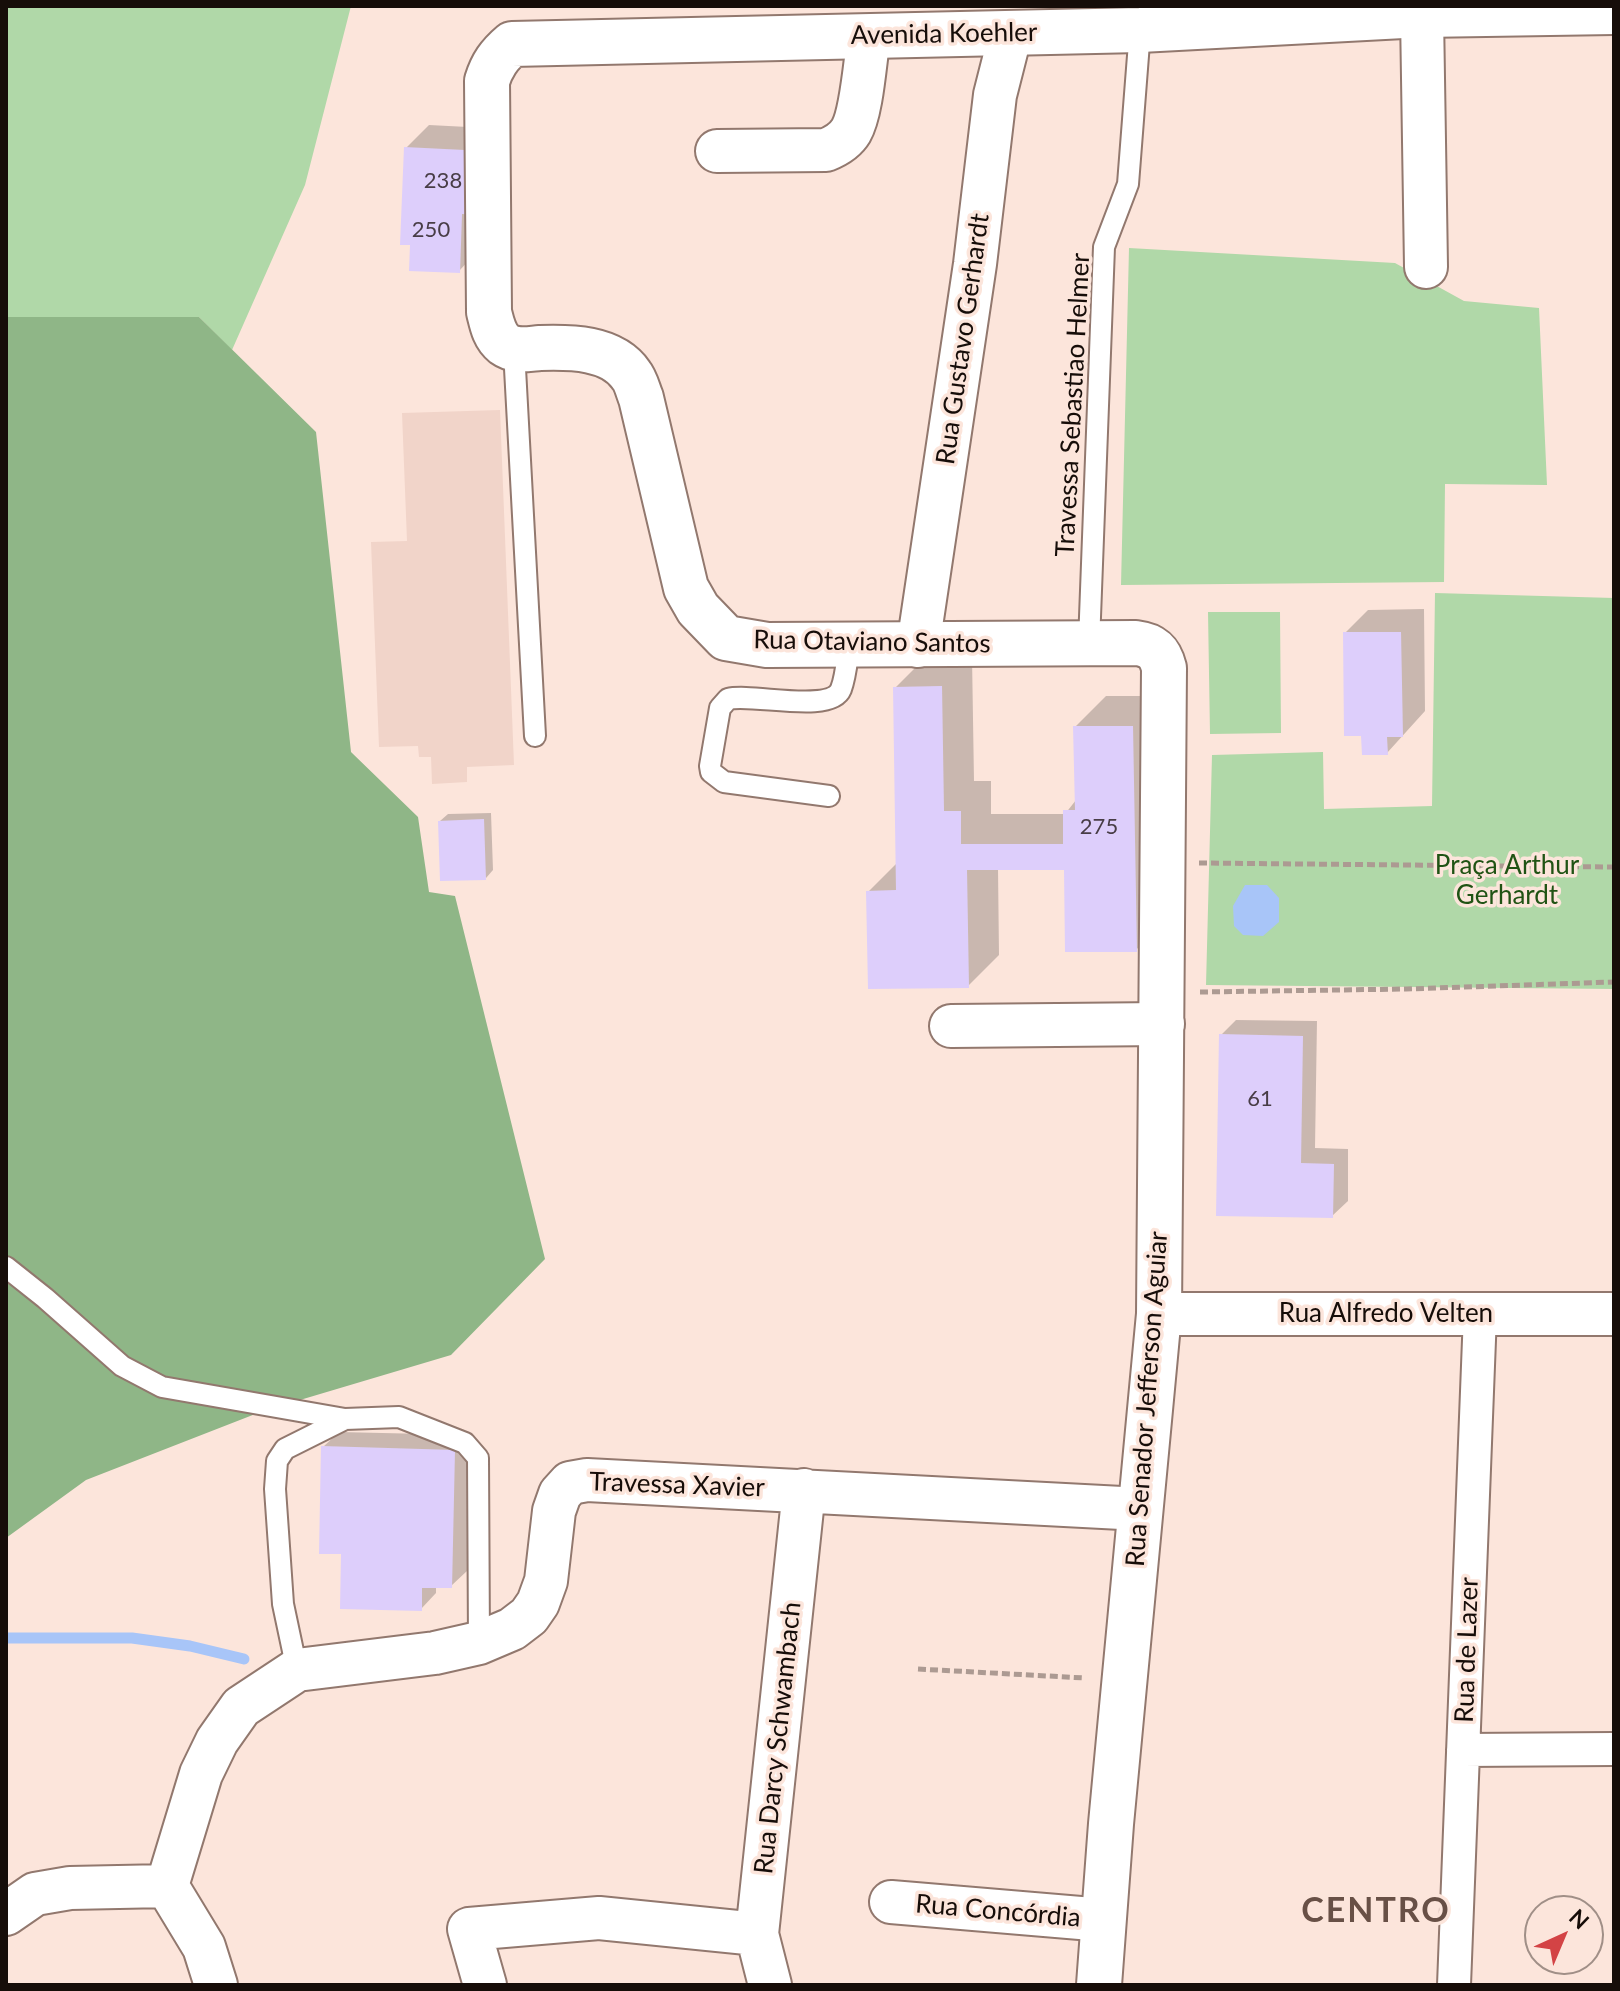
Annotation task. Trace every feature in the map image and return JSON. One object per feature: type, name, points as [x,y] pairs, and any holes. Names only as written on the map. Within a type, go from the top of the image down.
[{"type":"street","name":"Avenida Koehler","points":[[514,350],[502,343],[493,330],[489,312],[487,81],[491,68],[512,44],[1011,32],[1131,22],[1614,12]]},
{"type":"street","points":[[1422,15],[1426,267]]},
{"type":"street","name":"Rua Gustavo Gerhardt","points":[[918,646],[975,264],[995,95],[1011,32]]},
{"type":"street","points":[[717,151],[826,150],[840,144],[852,130],[857,115],[869,36]]},
{"type":"street","name":"Rua Otaviano Santos","points":[[514,350],[554,348],[595,351],[618,362],[631,375],[641,398],[686,588],[698,609],[726,638],[767,645],[1149,644],[1161,657],[1164,668]]},
{"type":"street","name":"Rua Senador Jefferson Aguiar","points":[[1099,1985],[1159,1314],[1164,668]]},
{"type":"street","points":[[951,1026],[1163,1008]]},
{"type":"street","name":"Rua Alfredo Velten","points":[[1159,1314],[1614,1314]]},
{"type":"street","name":"Rua de Lazer","points":[[1454,1985],[1480,1314]]},
{"type":"street","name":"Travessa Xavier","points":[[167,1886],[201,1774],[217,1741],[241,1707],[297,1670],[435,1653],[479,1643],[512,1629],[529,1616],[538,1603],[546,1581],[554,1511],[560,1494],[570,1483],[587,1480],[1141,1509]]},
{"type":"street","name":"Rua Darcy Schwambach","points":[[770,1985],[757,1934],[804,1490]]},
{"type":"street","points":[[1463,1750],[1614,1749]]},
{"type":"street","points":[[6,1914],[35,1894],[70,1888],[167,1886],[204,1947],[216,1985]]},
{"type":"street","name":"Rua Concórdia","points":[[891,1902],[1104,1920]]},
{"type":"street","points":[[485,1985],[469,1929],[599,1918],[757,1934]]},
{"type":"lane","name":"Travessa Sebastiao Helmer","points":[[1089,643],[1104,247],[1128,184],[1131,22]]},
{"type":"lane","points":[[514,350],[535,736]]},
{"type":"lane","points":[[829,796],[724,782],[711,772],[710,766],[720,708],[728,699],[759,697],[817,702],[835,697],[841,690],[849,646]]},
{"type":"lane","points":[[6,1267],[122,1366],[162,1387],[345,1419],[399,1417],[465,1443],[478,1458],[479,1643]]},
{"type":"lane","points":[[297,1670],[283,1604],[275,1489],[277,1461],[285,1449],[345,1419]]},
{"type":"path","points":[[1162,863],[1614,867]]},
{"type":"path","points":[[1163,1008],[1406,989],[1614,982]]},
{"type":"path","points":[[918,1669],[1125,1680]]},
{"type":"shaded area","points":[[500,410],[514,765],[467,767],[467,782],[432,784],[431,757],[419,757],[418,746],[379,747],[371,542],[407,541],[402,413]]},
{"type":"green space","points":[[6,6],[351,6],[305,185],[232,350],[199,317],[6,317]]},
{"type":"green space","points":[[1129,248],[1395,263],[1464,301],[1539,308],[1547,485],[1445,484],[1444,582],[1121,585]]},
{"type":"green space","points":[[6,317],[199,317],[316,432],[351,752],[418,817],[429,892],[455,896],[545,1259],[451,1355],[263,1411],[86,1480],[6,1538]]},
{"type":"green space","name":"Praça Arthur Gerhardt","points":[[1435,593],[1614,598],[1614,989],[1206,985],[1212,755],[1323,752],[1324,809],[1432,806]]},
{"type":"green space","points":[[1208,612],[1280,612],[1281,733],[1210,734]]},
{"type":"water","points":[[1245,885],[1267,885],[1279,898],[1279,922],[1263,936],[1243,935],[1234,926],[1233,906]]},
{"type":"building","points":[[404,147],[485,151],[482,215],[462,214],[460,273],[409,271],[410,245],[400,245]]},
{"type":"building","points":[[1343,632],[1401,632],[1403,737],[1387,737],[1388,755],[1362,755],[1361,736],[1344,736]]},
{"type":"building","points":[[942,686],[944,811],[961,811],[961,844],[1063,844],[1063,810],[1075,810],[1073,726],[1133,726],[1137,952],[1065,952],[1064,870],[967,870],[969,988],[868,989],[866,891],[896,890],[893,687]]},
{"type":"building","points":[[484,819],[486,880],[440,881],[438,821]]},
{"type":"building","points":[[1219,1034],[1303,1036],[1301,1163],[1334,1164],[1333,1218],[1216,1216]]},
{"type":"building","points":[[321,1446],[455,1450],[452,1588],[422,1588],[422,1611],[340,1609],[341,1554],[319,1554]]},
{"type":"waterway","points":[[6,1638],[132,1638],[190,1646],[244,1659]]},
{"type":"district","name":"CENTRO","points":[[1376,1911]]}]
